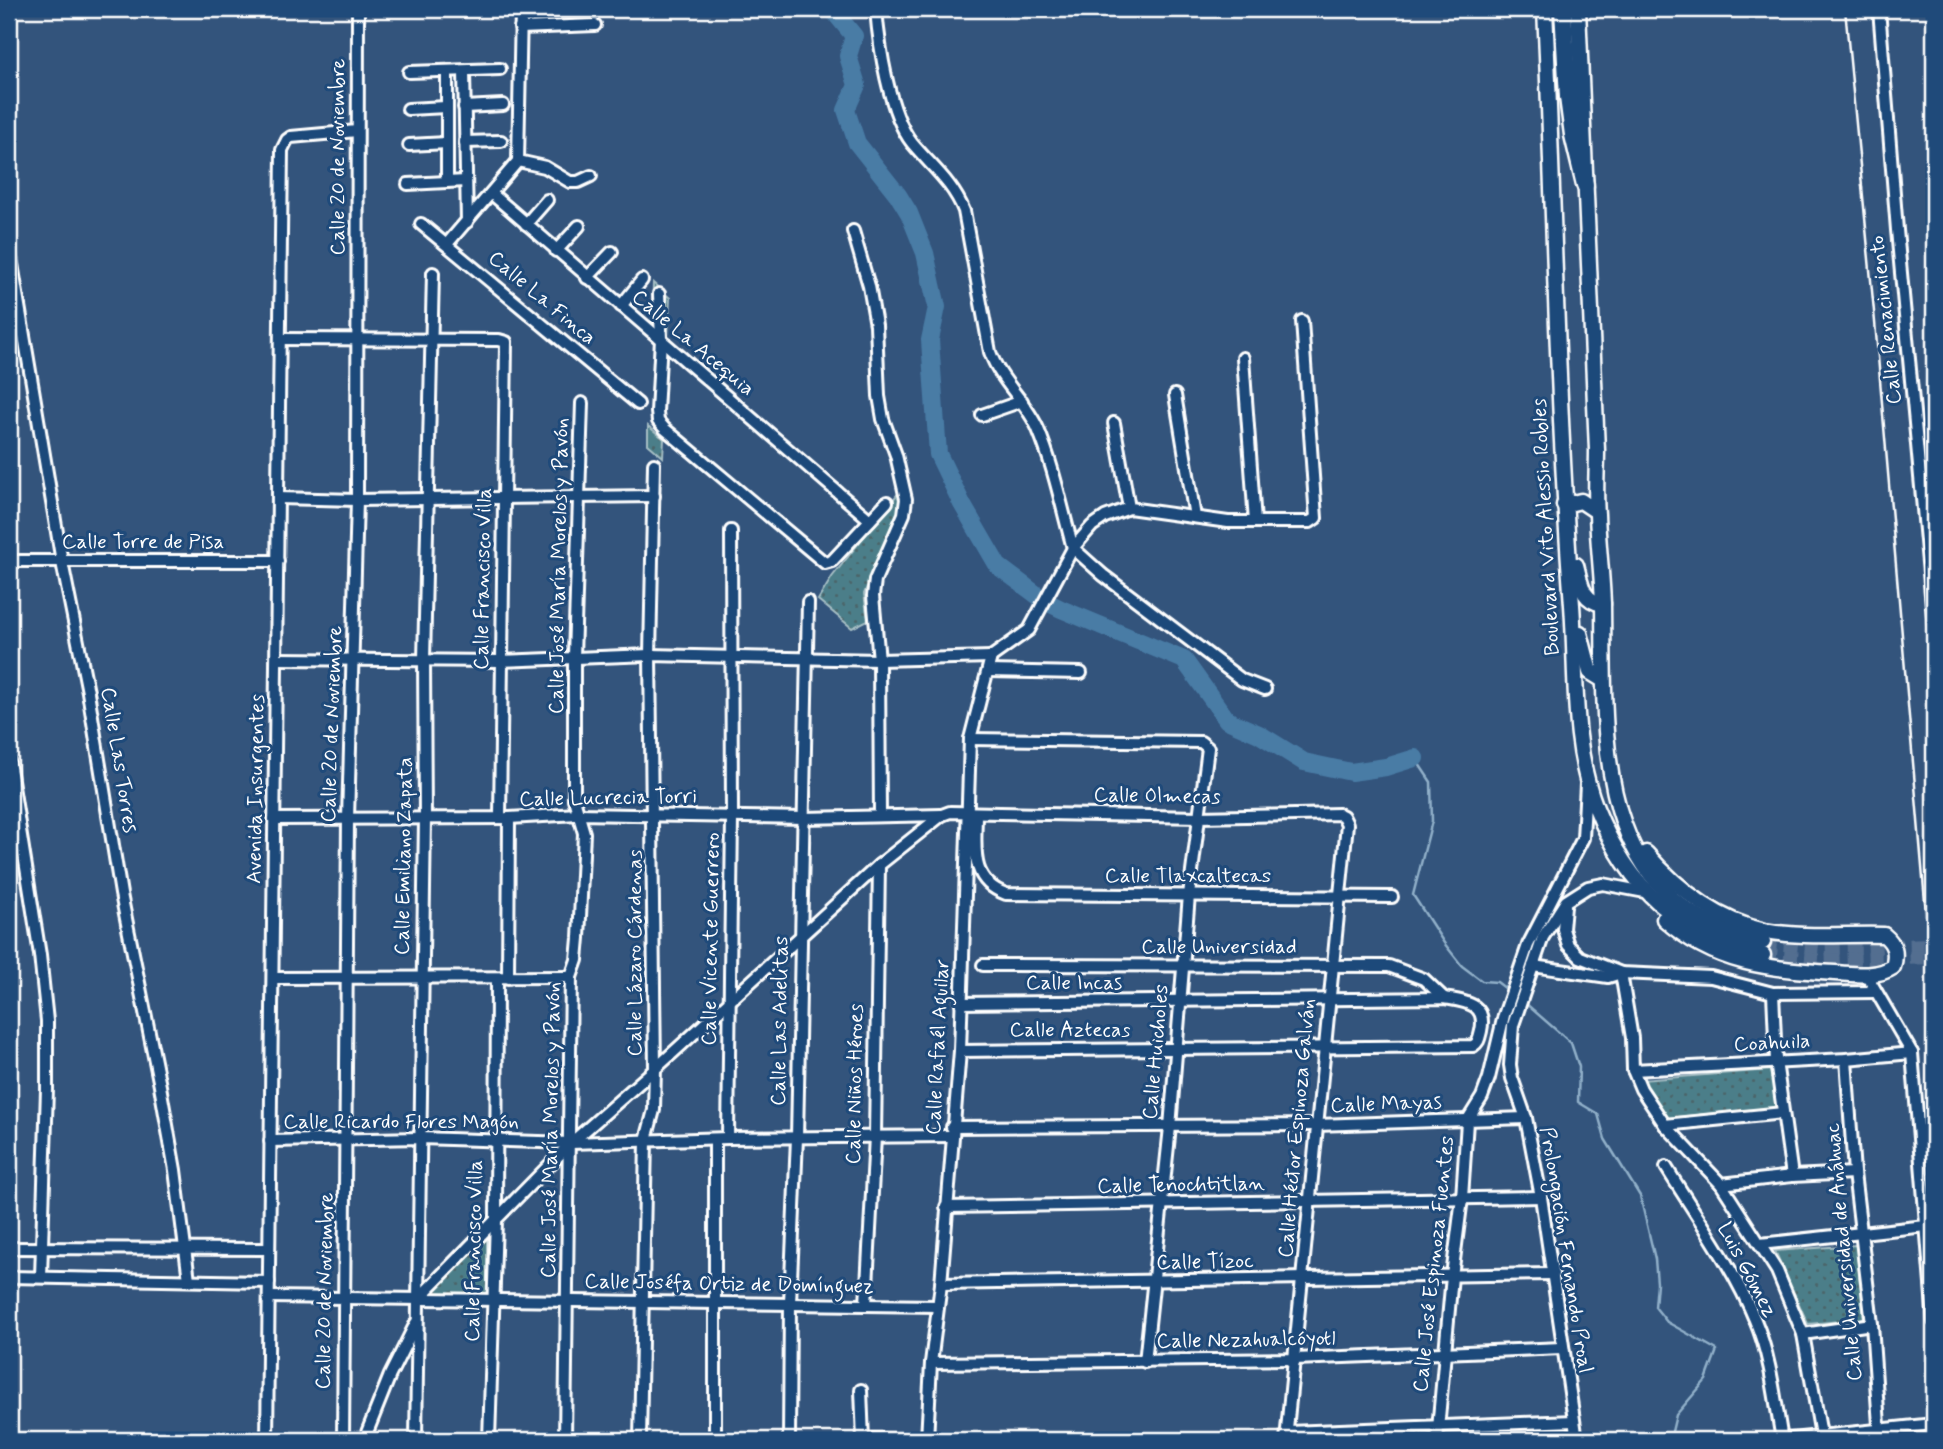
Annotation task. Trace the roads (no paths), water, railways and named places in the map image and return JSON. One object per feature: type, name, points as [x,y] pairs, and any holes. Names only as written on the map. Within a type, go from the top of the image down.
[{"type":"highway","points":[[1563,9],[1568,97],[1584,185]]},
{"type":"main road","name":"Boulevard Vito Alessio Robles","points":[[1545,9],[1564,505],[1578,718],[1587,778],[1607,833],[1628,869],[1646,892],[1702,934],[1721,943],[1763,948],[1699,918],[1674,900],[1648,871],[1625,830],[1610,778],[1603,680],[1603,604],[1596,511],[1597,450],[1578,9]]},
{"type":"main road","points":[[1564,505],[1581,501],[1596,511]]},
{"type":"main road","points":[[1566,523],[1585,595],[1593,603],[1603,604]]},
{"type":"main road","points":[[1573,612],[1587,667],[1593,676],[1603,680]]},
{"type":"main road","points":[[1625,830],[1657,867],[1690,897],[1717,914],[1766,931],[1884,935],[1892,942],[1896,955],[1893,967],[1884,972],[1866,974],[1765,968],[1726,956],[1702,945],[1669,923],[1646,892]]},
{"type":"street","name":"Calle 20 de Noviembre","points":[[343,1440],[348,819],[357,500],[355,339],[358,9]]},
{"type":"street","points":[[447,244],[518,161],[521,9]]},
{"type":"street","points":[[876,9],[878,31],[896,114],[911,142],[949,182],[959,197],[964,211],[990,352],[999,373],[1022,401],[1038,430],[1073,548],[1103,575],[1242,680],[1265,689]]},
{"type":"street","name":"Calle Renacimiento","points":[[1879,9],[1896,230],[1934,627]]},
{"type":"street","points":[[520,28],[596,25]]},
{"type":"street","points":[[409,72],[500,69]]},
{"type":"street","points":[[464,71],[467,222]]},
{"type":"street","points":[[447,72],[447,182]]},
{"type":"street","points":[[464,107],[503,105]]},
{"type":"street","points":[[408,109],[446,107]]},
{"type":"street","name":"Avenida Insurgentes","points":[[267,1440],[282,150],[287,140],[297,136],[358,131]]},
{"type":"street","points":[[465,142],[500,141]]},
{"type":"street","points":[[410,145],[447,143]]},
{"type":"street","points":[[518,161],[545,167],[570,182],[578,182],[591,176]]},
{"type":"street","points":[[408,184],[466,181]]},
{"type":"street","name":"Calle La Acequia","points":[[492,194],[870,520]]},
{"type":"street","points":[[526,224],[547,200]]},
{"type":"street","name":"Calle La Finca","points":[[421,224],[638,404]]},
{"type":"street","points":[[556,251],[579,226]]},
{"type":"street","points":[[853,231],[869,286],[876,326],[878,383],[883,419],[906,499],[904,514],[875,580],[873,596],[879,660],[880,816]]},
{"type":"street","name":"Calle Las Torres","points":[[9,246],[62,562],[89,692],[121,894],[160,1086],[189,1280]]},
{"type":"street","points":[[587,278],[611,252]]},
{"type":"street","name":"Calle Emiliano Zapata","points":[[416,1440],[425,819],[424,660],[433,273]]},
{"type":"street","points":[[621,306],[642,279]]},
{"type":"street","points":[[659,294],[661,339],[658,421],[665,429],[825,563],[829,563],[887,502]]},
{"type":"street","points":[[277,659],[354,662],[650,655],[879,660],[992,657],[1029,630],[1073,548],[1092,526],[1105,517],[1129,508],[1228,522],[1310,522],[1316,518],[1302,321]]},
{"type":"street","points":[[281,339],[433,339]]},
{"type":"street","name":"Calle Francisco Villa","points":[[433,339],[504,341],[506,344],[500,660],[505,818],[489,1440]]},
{"type":"street","points":[[1243,358],[1255,522]]},
{"type":"street","points":[[1175,395],[1195,517]]},
{"type":"street","points":[[982,415],[1022,401]]},
{"type":"street","name":"Calle José María Morelos y Pavón","points":[[565,1440],[571,977],[577,960],[579,938],[584,833],[574,799],[574,657],[582,403]]},
{"type":"street","points":[[1114,423],[1129,508]]},
{"type":"street","name":"Calle Lázaro Cárdenas","points":[[640,1440],[646,1140],[654,1110],[655,1069],[650,655],[654,464]]},
{"type":"street","points":[[278,498],[429,500],[654,496]]},
{"type":"street","name":"Calle Vicente Guerrero","points":[[728,1138],[732,531]]},
{"type":"street","name":"Calle Torre de Pisa","points":[[9,561],[278,561]]},
{"type":"street","name":"Calle Las Adelitas","points":[[789,1440],[790,1303],[797,1138],[808,602]]},
{"type":"street","name":"Calle Rafaél Aguilar","points":[[929,1440],[931,1363],[941,1284],[960,1051],[972,813],[970,739],[992,657]]},
{"type":"street","points":[[988,671],[1081,673]]},
{"type":"street","name":"Calle Huicholes","points":[[970,739],[1201,742],[1209,751],[1189,895],[1170,1127],[1145,1362]]},
{"type":"street","points":[[9,761],[40,955],[47,1021],[43,1247],[40,1277]]},
{"type":"street","points":[[1522,978],[1540,919],[1583,838],[1587,778]]},
{"type":"street","name":"Calle Olmecas","points":[[942,815],[972,813],[1200,817],[1339,814],[1345,819]]},
{"type":"street","name":"Calle Tlaxcaltecas","points":[[972,813],[978,866],[986,884],[1006,894],[1392,897]]},
{"type":"street","name":"Calle Lucrecia Torri","points":[[274,819],[505,818],[578,814],[804,818],[942,815]]},
{"type":"street","points":[[419,1298],[570,1143],[879,865],[942,815]]},
{"type":"street","name":"Calle Héctor Espinoza Galván","points":[[1287,1436],[1347,824],[1345,819]]},
{"type":"street","name":"Calle Niños Héroes","points":[[866,1305],[874,1136],[879,865]]},
{"type":"street","points":[[1522,978],[1533,966],[1543,937],[1566,901],[1588,887],[1603,884],[1646,892]]},
{"type":"street","points":[[1566,901],[1563,929],[1569,945],[1580,957],[1621,973],[1712,977],[1773,993],[1875,992]]},
{"type":"street","name":"Calle Universidad","points":[[983,965],[1389,967],[1424,979],[1444,999]]},
{"type":"street","points":[[1533,966],[1608,977],[1621,973]]},
{"type":"street","points":[[1621,973],[1632,1038],[1633,1070],[1646,1098],[1665,1125],[1721,1184],[1777,1272],[1803,1334],[1821,1434]]},
{"type":"street","points":[[1866,974],[1912,1053],[1934,1321]]},
{"type":"street","points":[[272,978],[571,977]]},
{"type":"street","name":"Calle José Espinoza Fuentes","points":[[1437,1440],[1462,1198],[1467,1121],[1482,1097],[1504,1015],[1522,978]]},
{"type":"street","name":"Prolongación Fernando Proal","points":[[1522,978],[1513,1025],[1510,1065],[1512,1079],[1526,1118],[1541,1197],[1577,1440]]},
{"type":"street","points":[[1773,993],[1776,1061],[1792,1176]]},
{"type":"street","name":"Calle Incas","points":[[961,1003],[1444,999],[1460,1001],[1479,1010],[1483,1020],[1475,1046]]},
{"type":"street","name":"Calle Aztecas","points":[[960,1051],[1475,1046]]},
{"type":"street","name":"Coahuila","points":[[1633,1070],[1912,1053]]},
{"type":"street","name":"Calle Universidad de Anáhuac","points":[[1846,1059],[1854,1172],[1872,1324],[1879,1435]]},
{"type":"street","points":[[1665,1125],[1783,1113]]},
{"type":"street","name":"Calle Mayas","points":[[952,1132],[1526,1118]]},
{"type":"street","name":"Calle Ricardo Flores Magón","points":[[270,1141],[420,1138],[570,1143],[952,1132]]},
{"type":"street","points":[[715,1139],[715,1440]]},
{"type":"street","name":"Luis Gómez","points":[[1666,1167],[1738,1285],[1755,1319],[1766,1351],[1782,1440]]},
{"type":"street","points":[[1721,1184],[1854,1172]]},
{"type":"street","name":"Calle Tenochtitlan","points":[[946,1207],[1541,1197]]},
{"type":"street","points":[[1760,1244],[1926,1226]]},
{"type":"street","points":[[9,1248],[269,1249]]},
{"type":"street","name":"Calle Tízoc","points":[[941,1284],[1553,1274]]},
{"type":"street","points":[[9,1277],[269,1282]]},
{"type":"street","name":"Calle Joséfa Ortiz de Domínguez","points":[[269,1297],[938,1306]]},
{"type":"street","points":[[364,1440],[390,1375],[418,1321]]},
{"type":"street","points":[[1803,1334],[1872,1324]]},
{"type":"street","name":"Calle Nezahualcóyotl","points":[[931,1363],[1296,1359],[1562,1348]]},
{"type":"street","points":[[861,1390],[863,1440],[929,1440]]},
{"type":"street","points":[[1287,1436],[1438,1425],[1574,1421]]},
{"type":"street","points":[[1782,1440],[1821,1434],[1879,1435],[1934,1424]]},
{"type":"waterway","points":[[832,9],[854,36],[848,56],[857,85],[846,110],[857,143],[898,195],[909,213],[925,253],[937,307],[930,340],[938,454],[962,504],[998,566],[1045,601],[1184,660],[1227,720],[1259,734],[1304,762],[1351,772],[1386,767],[1415,758]]},
{"type":"waterway","points":[[1415,758],[1431,782],[1432,821],[1413,895],[1462,966],[1482,981],[1497,982],[1510,992]]},
{"type":"waterway","points":[[1524,1002],[1571,1043],[1579,1067],[1578,1102],[1598,1114],[1605,1139],[1640,1196],[1655,1259],[1655,1307],[1667,1322],[1717,1350],[1706,1380],[1676,1415],[1670,1440]]},
{"type":"tunnel","points":[[1763,942],[1825,948],[1934,945]]},
{"type":"tunnel","points":[[1763,955],[1822,961],[1934,957]]},
{"type":"railway","points":[[1845,9],[1934,1006]]}]
